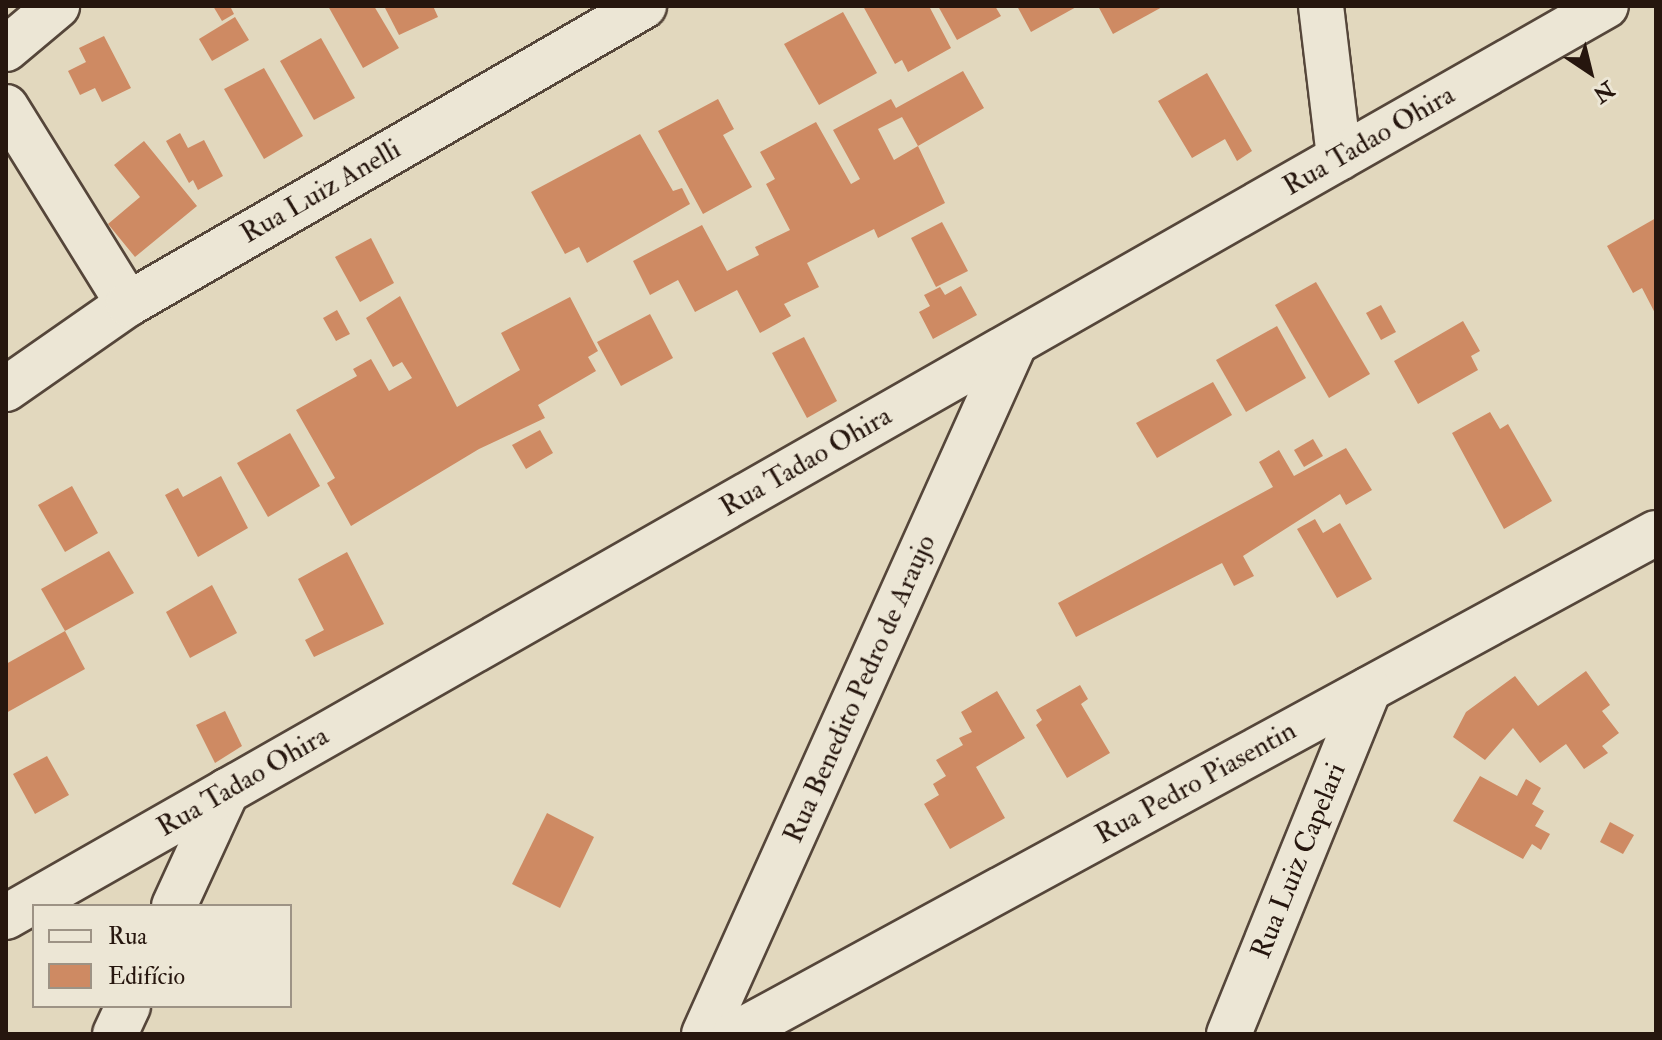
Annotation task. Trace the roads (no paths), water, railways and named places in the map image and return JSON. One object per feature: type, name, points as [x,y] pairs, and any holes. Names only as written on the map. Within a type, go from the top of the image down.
[{"type":"street","points":[[6,49],[57,6]]},
{"type":"street","name":"Rua Luiz Anelli","points":[[6,389],[128,304],[644,6]]},
{"type":"street","points":[[1321,6],[1339,158]]},
{"type":"street","name":"Rua Tadao Ohira","points":[[6,917],[1606,6]]},
{"type":"street","points":[[6,107],[128,304]]},
{"type":"street","name":"Rua Benedito Pedro de Araujo","points":[[704,1034],[1015,343]]},
{"type":"street","name":"Rua Pedro Piasentin","points":[[735,1034],[1656,533]]},
{"type":"street","name":"Rua Luiz Capelari","points":[[1229,1034],[1369,689]]},
{"type":"street","points":[[175,904],[227,791]]},
{"type":"street","points":[[115,1034],[127,1008]]}]
